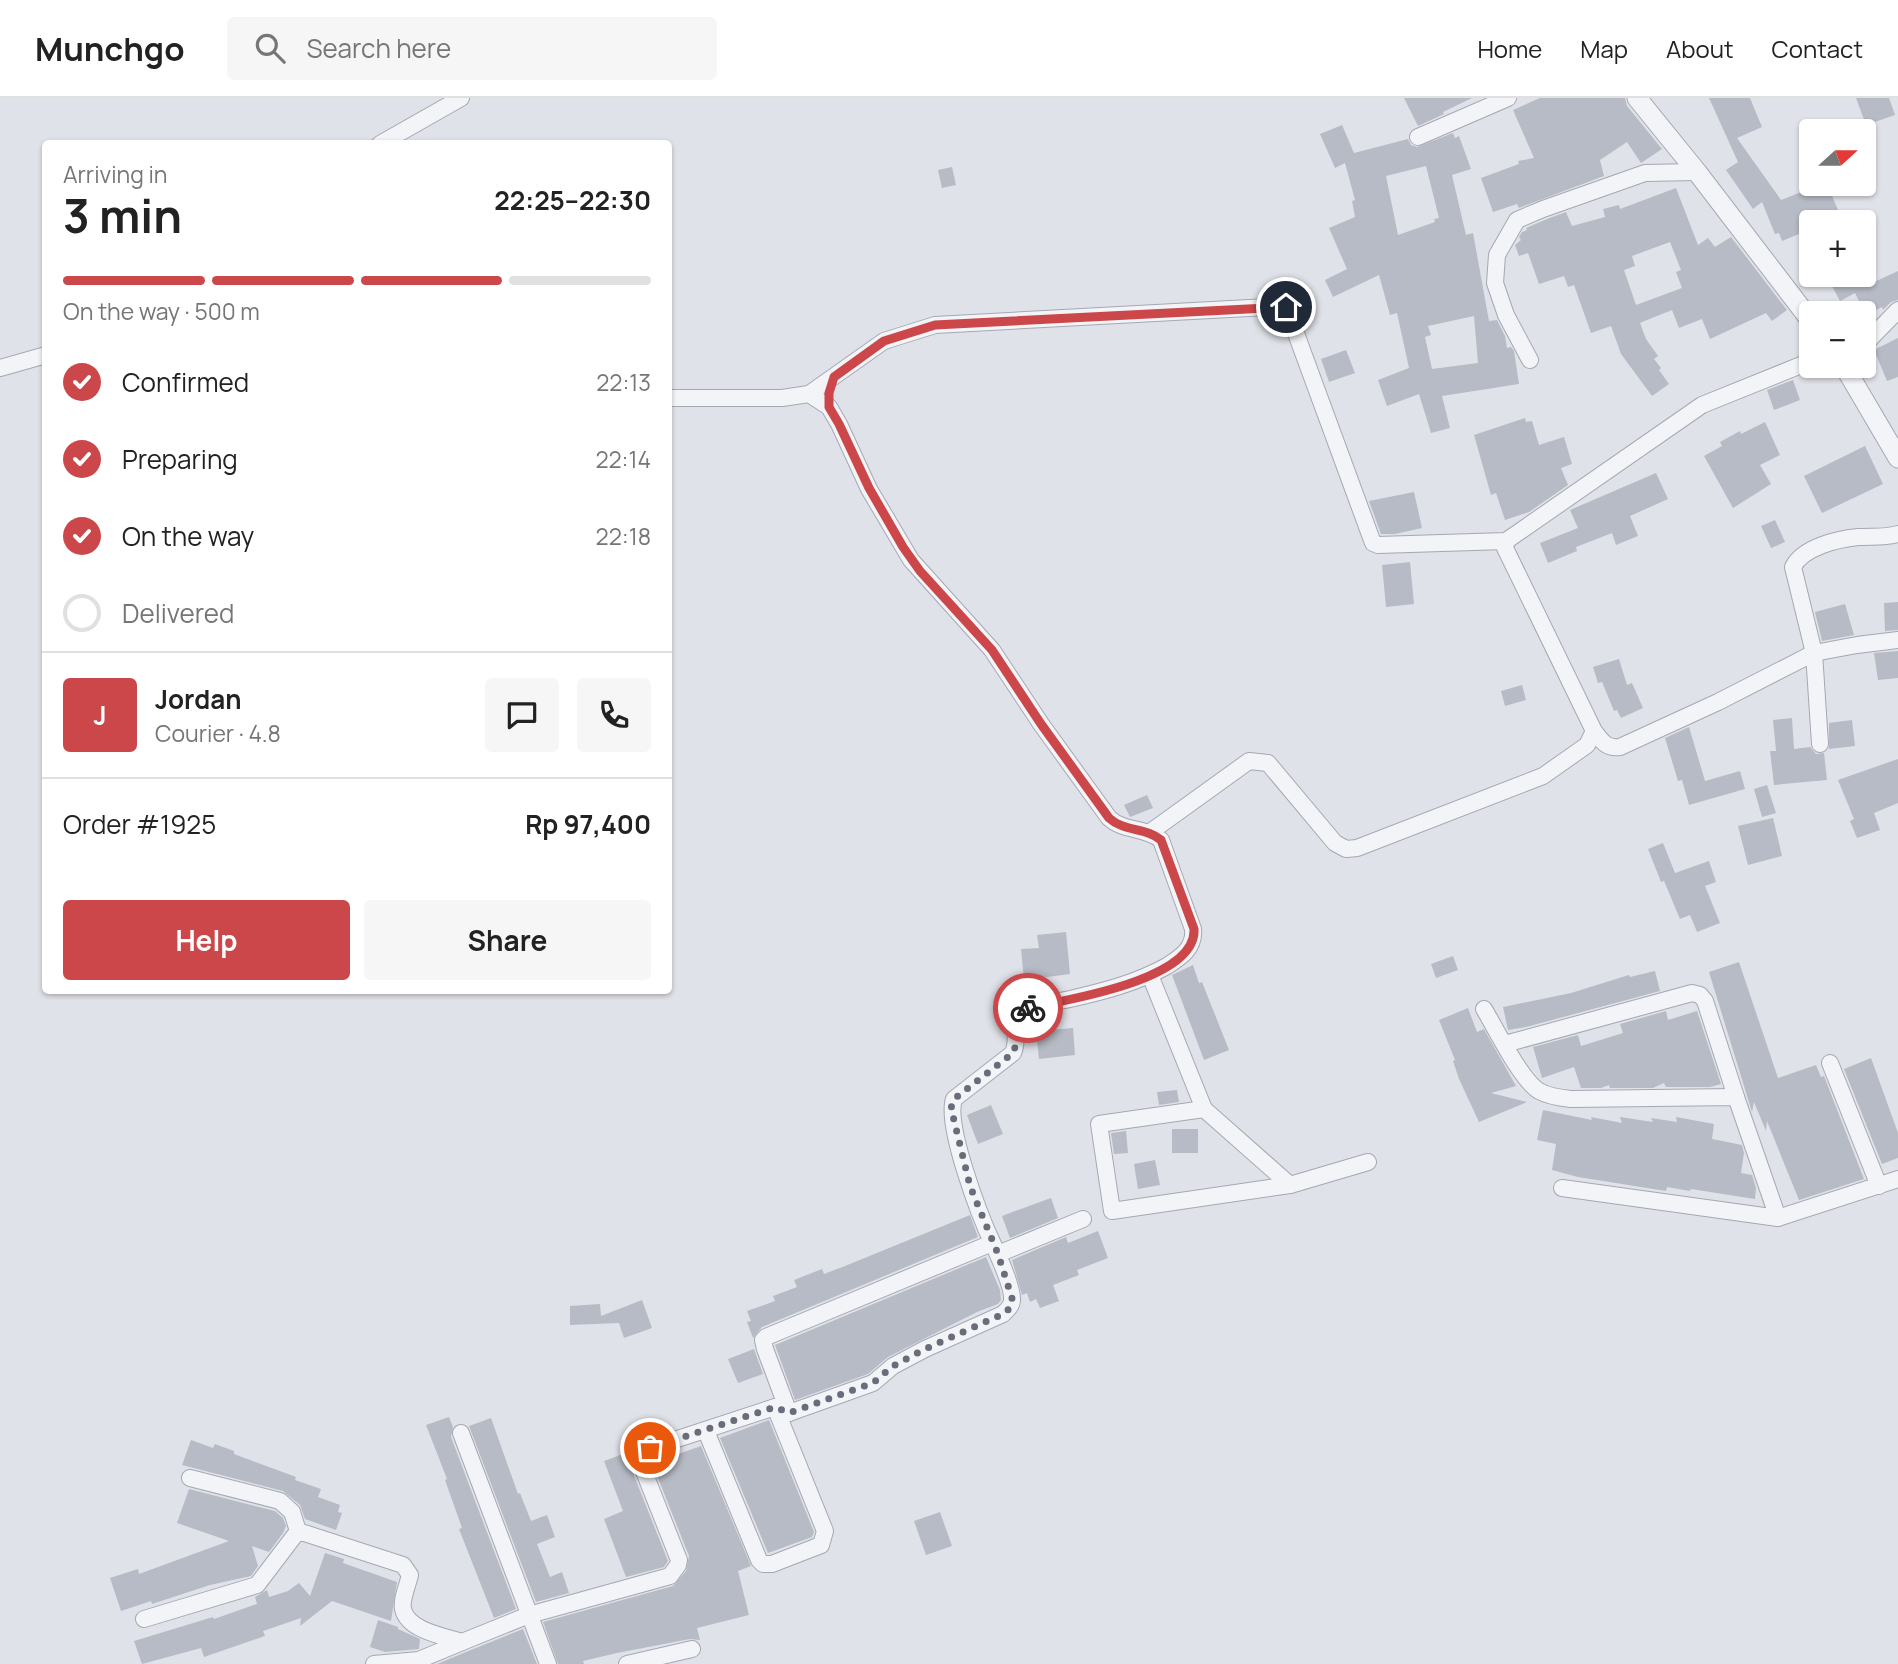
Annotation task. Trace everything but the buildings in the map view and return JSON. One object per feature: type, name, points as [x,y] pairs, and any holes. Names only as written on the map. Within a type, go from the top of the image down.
[{"type":"street","points":[[387,140],[461,98]]},
{"type":"street","points":[[1418,137],[1508,98]]},
{"type":"street","points":[[1637,98],[1799,305]]},
{"type":"street","points":[[1531,360],[1506,315],[1494,283],[1497,255],[1517,220],[1645,173],[1697,172]]},
{"type":"street","points":[[672,398],[782,398],[808,394],[884,341],[935,325],[1284,306],[1373,543],[1378,545],[1506,541],[1702,405],[1799,365]]},
{"type":"street","points":[[1876,333],[1898,310]]},
{"type":"street","points":[[0,368],[42,356]]},
{"type":"street","points":[[829,407],[829,393],[834,377]]},
{"type":"street","points":[[1851,378],[1898,457]]},
{"type":"street","points":[[374,1664],[419,1660],[528,1615],[663,1580],[674,1572],[679,1560],[641,1464],[642,1454],[650,1448],[873,1383],[893,1366],[1003,1314],[1010,1308],[1012,1298],[970,1186],[954,1125],[951,1108],[954,1099],[1013,1053],[1016,1046],[1016,1017],[1023,1010],[1103,992],[1150,975],[1190,947],[1194,935],[1161,840],[1149,833],[1121,827],[1109,818],[992,650],[911,561],[869,488],[829,407],[808,394]]},
{"type":"street","points":[[1820,744],[1814,653],[1793,567],[1798,559],[1808,552],[1847,539],[1889,537],[1898,534]]},
{"type":"street","points":[[1506,541],[1505,548],[1594,731],[1604,744],[1612,748],[1620,747],[1718,702],[1814,653],[1898,640]]},
{"type":"street","points":[[1149,833],[1249,761],[1262,761],[1268,763],[1335,843],[1346,849],[1357,848],[1543,776],[1587,745],[1594,731]]},
{"type":"street","points":[[1150,975],[1204,1109],[1290,1185]]},
{"type":"street","points":[[1505,1044],[1692,993],[1700,995],[1705,1001],[1778,1218]]},
{"type":"street","points":[[1484,1009],[1527,1080],[1539,1091],[1555,1097],[1571,1100],[1736,1097]]},
{"type":"street","points":[[1830,1063],[1879,1186]]},
{"type":"street","points":[[1204,1109],[1099,1125],[1112,1211],[1290,1185],[1367,1162]]},
{"type":"street","points":[[1562,1188],[1778,1218],[1898,1179]]},
{"type":"street","points":[[706,1431],[759,1560],[763,1564],[772,1564],[821,1545],[825,1539],[825,1531],[782,1410],[763,1339],[995,1249],[1083,1219]]},
{"type":"street","points":[[461,1433],[548,1664]]},
{"type":"street","points":[[190,1478],[280,1501],[292,1512],[298,1531]]},
{"type":"street","points":[[298,1531],[403,1565],[410,1575],[402,1607],[408,1618],[419,1627],[462,1642]]},
{"type":"street","points":[[144,1619],[257,1585],[298,1531]]},
{"type":"street","points":[[627,1664],[692,1649]]},
{"type":"way so far","points":[[650,1448],[775,1407],[789,1413],[873,1383],[893,1366],[963,1330],[1003,1314],[1010,1308],[1012,1298],[998,1254],[970,1186],[951,1108],[954,1099],[1013,1053],[1016,1046],[1016,1017],[1028,1008]]},
{"type":"route","points":[[1028,1008],[1103,992],[1142,980],[1185,953],[1193,942],[1194,929],[1161,840],[1149,833],[1116,825],[1109,818],[992,650],[911,561],[869,488],[829,407],[830,387],[834,377],[884,341],[935,325],[1286,307]]}]
